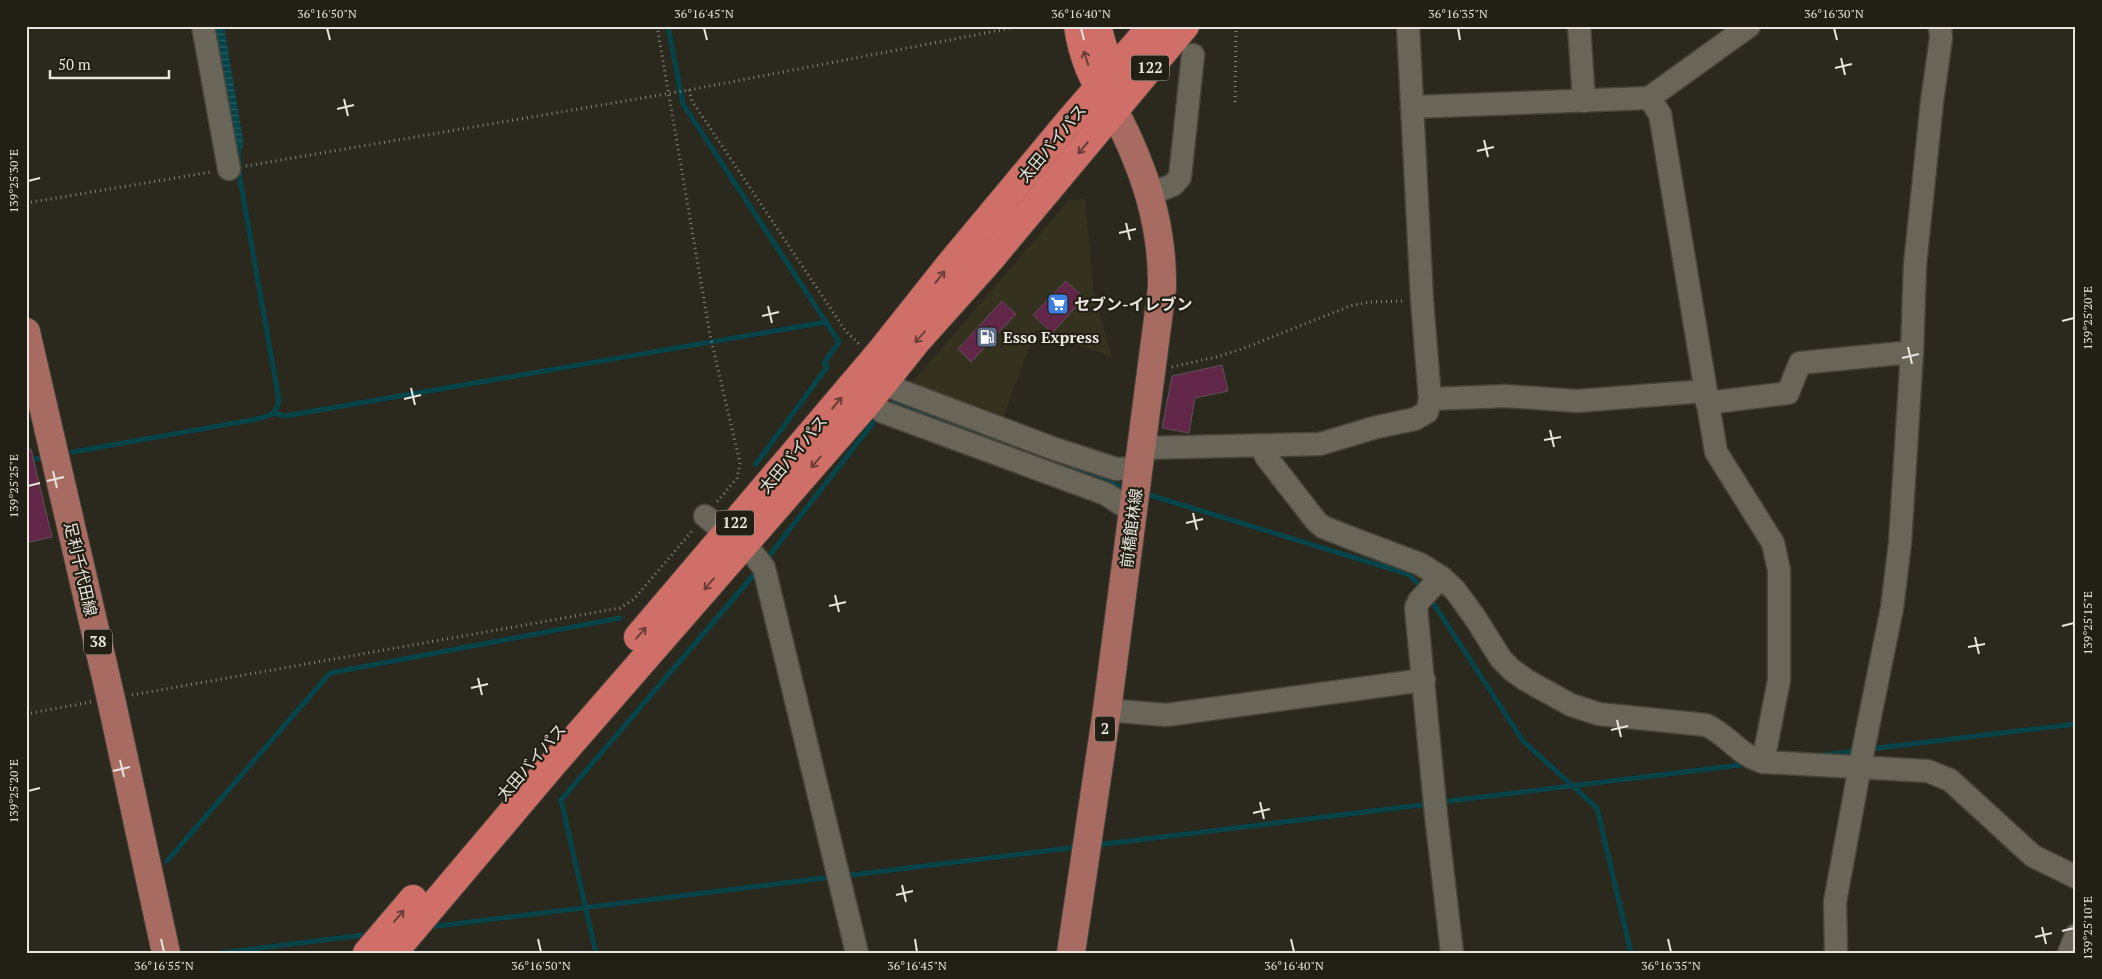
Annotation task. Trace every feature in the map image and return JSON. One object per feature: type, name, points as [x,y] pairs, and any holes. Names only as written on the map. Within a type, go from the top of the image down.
[{"type":"highway","points":[[1078,26],[1086,62],[1108,91]]},
{"type":"highway","name":"122","points":[[1097,26],[1108,91]]},
{"type":"highway","name":"122","points":[[1108,91],[1152,26]]},
{"type":"highway","name":"122","points":[[1108,91],[1185,26]]},
{"type":"highway","name":"太田バイパス","points":[[367,953],[734,540],[880,370],[917,340],[987,263],[1108,91]]},
{"type":"highway","name":"太田バイパス","points":[[393,953],[552,765],[734,540],[868,401],[880,370]]},
{"type":"main road","name":"前橋館林線","points":[[1071,953],[1107,710],[1154,365],[1162,288],[1163,260],[1156,216],[1150,194],[1108,91]]},
{"type":"main road","name":"足利千代田線","points":[[26,332],[111,699],[166,953]]},
{"type":"street","points":[[203,26],[228,169]]},
{"type":"street","points":[[868,401],[883,412],[1106,494],[1122,504],[1137,482],[1261,447],[1320,444],[1377,427],[1415,420],[1427,412],[1430,399],[1422,300],[1408,26]]},
{"type":"street","points":[[1580,26],[1584,101]]},
{"type":"street","points":[[1412,107],[1649,98],[1749,26]]},
{"type":"street","points":[[1836,953],[1836,902],[1894,590],[1905,487],[1915,265],[1932,101],[1941,38],[1940,26]]},
{"type":"street","points":[[1150,194],[1173,185],[1180,178],[1193,55]]},
{"type":"street","points":[[1649,98],[1660,114],[1716,452],[1773,543],[1779,570],[1779,680],[1763,762]]},
{"type":"street","points":[[1430,399],[1506,396],[1577,401],[1788,393],[1800,363],[1912,352]]},
{"type":"street","points":[[880,370],[894,388],[1055,449],[1116,469],[1137,482]]},
{"type":"street","points":[[1261,447],[1267,458],[1316,521],[1323,527],[1420,564],[1427,593],[1424,680],[1436,815],[1452,953]]},
{"type":"street","points":[[705,516],[760,560],[767,575],[857,953]]},
{"type":"street","points":[[1427,593],[1455,590],[1501,659],[1512,670],[1571,705],[1599,714],[1706,725],[1753,760],[1763,762],[1928,771],[1950,780],[2033,856],[2076,877]]},
{"type":"street","points":[[1107,710],[1166,715],[1424,680]]},
{"type":"street","points":[[2069,953],[2076,935]]},
{"type":"path","points":[[26,714],[620,608],[634,599],[737,478],[740,463],[710,335],[657,26]]},
{"type":"path","points":[[26,203],[669,92],[690,90],[1022,26]]},
{"type":"path","points":[[1235,102],[1236,26]]},
{"type":"path","points":[[690,90],[692,101],[845,330],[880,370]]},
{"type":"path","points":[[1154,365],[1173,368],[1216,357],[1350,306],[1370,302],[1422,300]]},
{"type":"shaded area","points":[[1085,199],[1094,294],[1112,357],[1036,330],[1003,418],[911,384],[1069,200]]},
{"type":"water","points":[[214,26],[224,26],[243,140],[242,151],[238,152]]},
{"type":"building","points":[[1066,281],[1084,298],[1052,333],[1033,315]]},
{"type":"building","points":[[1002,301],[1016,314],[971,362],[958,349]]},
{"type":"building","points":[[1222,365],[1228,391],[1195,398],[1189,433],[1162,428],[1172,376]]},
{"type":"building","points":[[31,449],[52,537],[26,543],[26,450]]},
{"type":"waterway","points":[[668,26],[683,104],[839,342],[824,363],[827,367],[756,464]]},
{"type":"waterway","points":[[73,452],[257,419],[269,415],[278,405],[279,400],[240,179],[238,146]]},
{"type":"waterway","points":[[274,413],[285,416],[826,322]]},
{"type":"waterway","points":[[894,402],[1127,489]]},
{"type":"waterway","points":[[765,561],[873,423]]},
{"type":"waterway","points":[[27,460],[41,458]]},
{"type":"waterway","points":[[1143,493],[1408,574],[1424,589]]},
{"type":"waterway","points":[[596,953],[561,800],[758,570]]},
{"type":"waterway","points":[[1430,598],[1523,741],[1597,808],[1631,953]]},
{"type":"waterway","points":[[167,861],[330,673],[620,618]]},
{"type":"waterway","points":[[1870,749],[2076,724]]},
{"type":"waterway","points":[[1823,755],[1857,751]]},
{"type":"waterway","points":[[1441,802],[1748,764]]},
{"type":"waterway","points":[[1096,845],[1430,804]]},
{"type":"waterway","points":[[843,876],[1078,847]]},
{"type":"waterway","points":[[429,927],[832,877]]},
{"type":"waterway","points":[[220,953],[371,934]]},
{"type":"place","name":"セブン-イレブン","points":[[1058,304]]},
{"type":"place","name":"Esso Express","points":[[987,337]]}]
